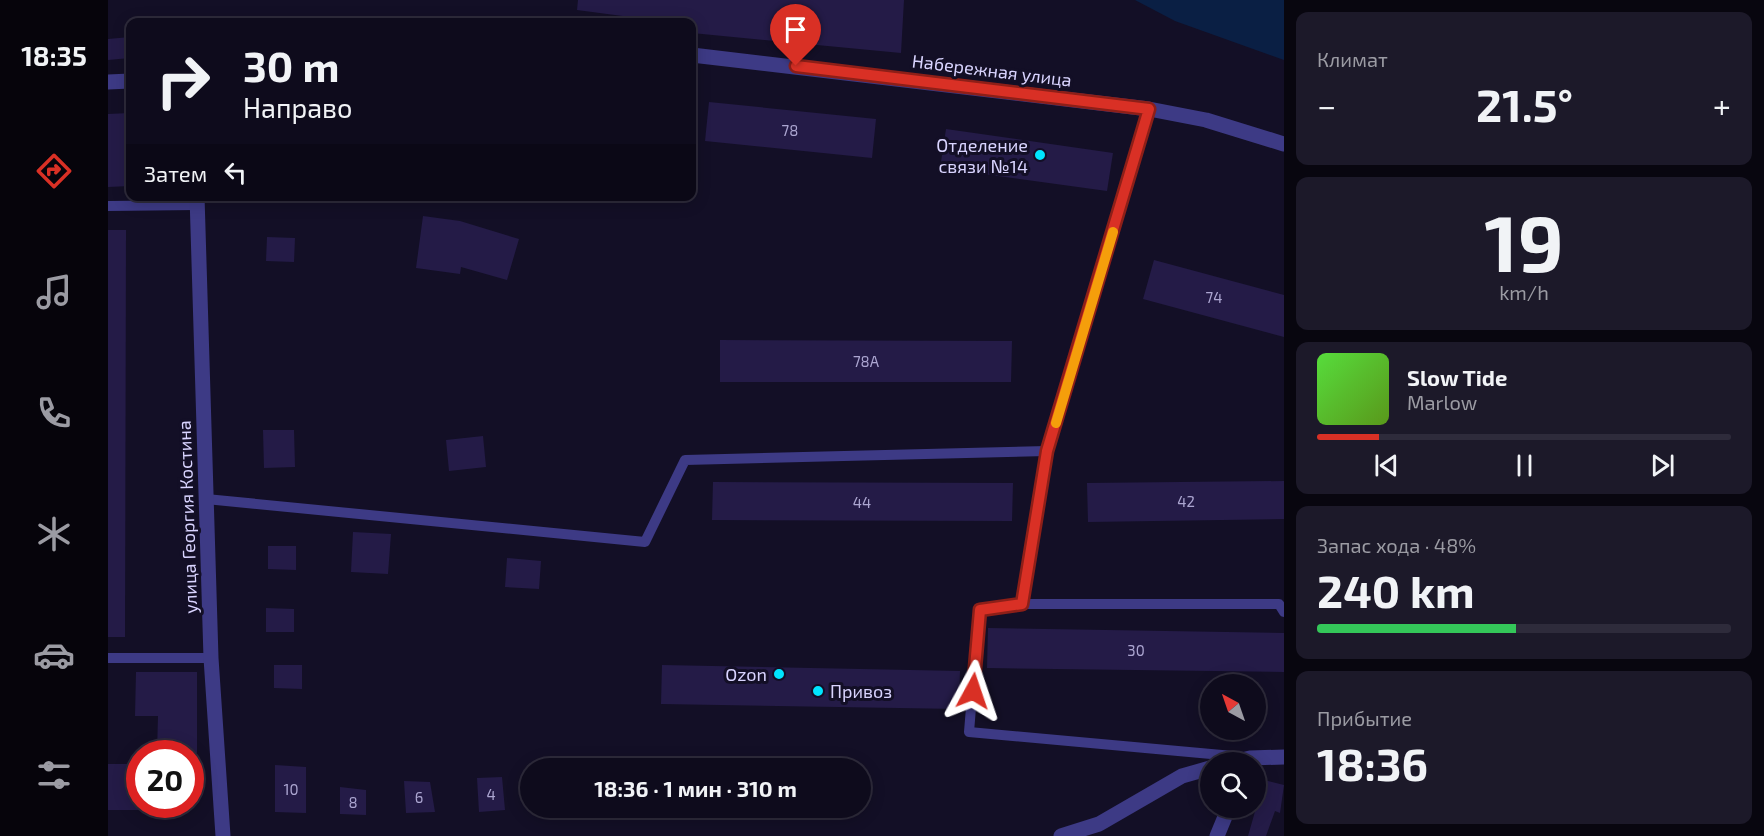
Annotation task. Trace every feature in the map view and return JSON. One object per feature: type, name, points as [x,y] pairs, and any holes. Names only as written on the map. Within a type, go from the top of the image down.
[{"type":"street","name":"Набережная улица","points":[[696,55],[1149,109],[1206,120],[1284,144]]},
{"type":"street","points":[[108,82],[126,81]]},
{"type":"street","name":"улица Георгия Костина","points":[[197,201],[212,658],[223,836]]},
{"type":"street","points":[[1266,759],[1284,757]]},
{"type":"street","points":[[1061,836],[1099,824],[1182,776],[1200,771]]},
{"type":"street","points":[[1217,836],[1224,818]]},
{"type":"lane","points":[[1022,604],[1047,451],[1149,109]]},
{"type":"lane","points":[[108,207],[197,201]]},
{"type":"lane","points":[[206,499],[645,542],[685,460],[1047,451]]},
{"type":"lane","points":[[1200,755],[969,732],[980,610],[1022,604],[1279,603],[1284,612]]},
{"type":"lane","points":[[108,658],[212,658]]},
{"type":"water","points":[[1135,0],[1284,0],[1284,60],[1175,21]]},
{"type":"building","points":[[578,0],[904,0],[901,53],[696,33],[696,18],[638,18],[577,10]]},
{"type":"building","points":[[126,37],[126,58],[108,60],[108,39]]},
{"type":"building","points":[[709,102],[876,119],[872,158],[705,141]]},
{"type":"building","points":[[126,113],[126,186],[108,187],[108,114]]},
{"type":"building","points":[[946,129],[1113,153],[1107,191],[940,168]]},
{"type":"building","points":[[423,216],[460,221],[519,239],[507,280],[461,267],[460,274],[416,268]]},
{"type":"building","points":[[108,230],[126,230],[125,637],[108,637]]},
{"type":"building","points":[[267,237],[295,238],[294,262],[266,261]]},
{"type":"building","points":[[1154,260],[1284,295],[1284,337],[1143,299]]},
{"type":"building","points":[[720,340],[1012,341],[1011,382],[720,382]]},
{"type":"building","points":[[263,430],[294,430],[295,467],[264,468]]},
{"type":"building","points":[[483,436],[486,467],[449,471],[446,440]]},
{"type":"building","points":[[1284,481],[1284,519],[1088,522],[1087,483]]},
{"type":"building","points":[[713,482],[1013,483],[1012,521],[712,520]]},
{"type":"building","points":[[353,532],[391,534],[388,574],[351,572]]},
{"type":"building","points":[[268,546],[296,546],[296,570],[268,569]]},
{"type":"building","points":[[507,558],[541,561],[539,589],[505,587]]},
{"type":"building","points":[[266,608],[294,609],[294,632],[266,632]]},
{"type":"building","points":[[988,628],[1284,633],[1284,672],[987,668]]},
{"type":"building","points":[[274,665],[302,665],[302,689],[274,688]]},
{"type":"building","points":[[662,665],[960,671],[959,709],[661,704]]},
{"type":"building","points":[[136,672],[197,672],[197,740],[157,740],[158,716],[135,716]]},
{"type":"building","points":[[108,764],[126,764],[126,810],[108,810]]},
{"type":"building","points":[[275,765],[306,767],[306,813],[275,812]]},
{"type":"building","points":[[502,777],[505,810],[479,812],[477,778]]},
{"type":"building","points":[[1266,780],[1284,785],[1280,813],[1275,811],[1266,836],[1248,836],[1253,818],[1266,818]]},
{"type":"building","points":[[404,781],[430,782],[435,812],[406,813]]},
{"type":"building","points":[[340,787],[366,790],[366,815],[340,814]]},
{"type":"slow traffic","points":[[1056,423],[1113,232]]},
{"type":"place","name":"Отделение связи №14","points":[[1040,155]]},
{"type":"place","name":"Ozon","points":[[779,674]]},
{"type":"place","name":"Привоз","points":[[818,691]]},
{"type":"route","points":[[796,66],[1149,109],[1047,451],[1022,604],[980,610],[973,691]]}]
